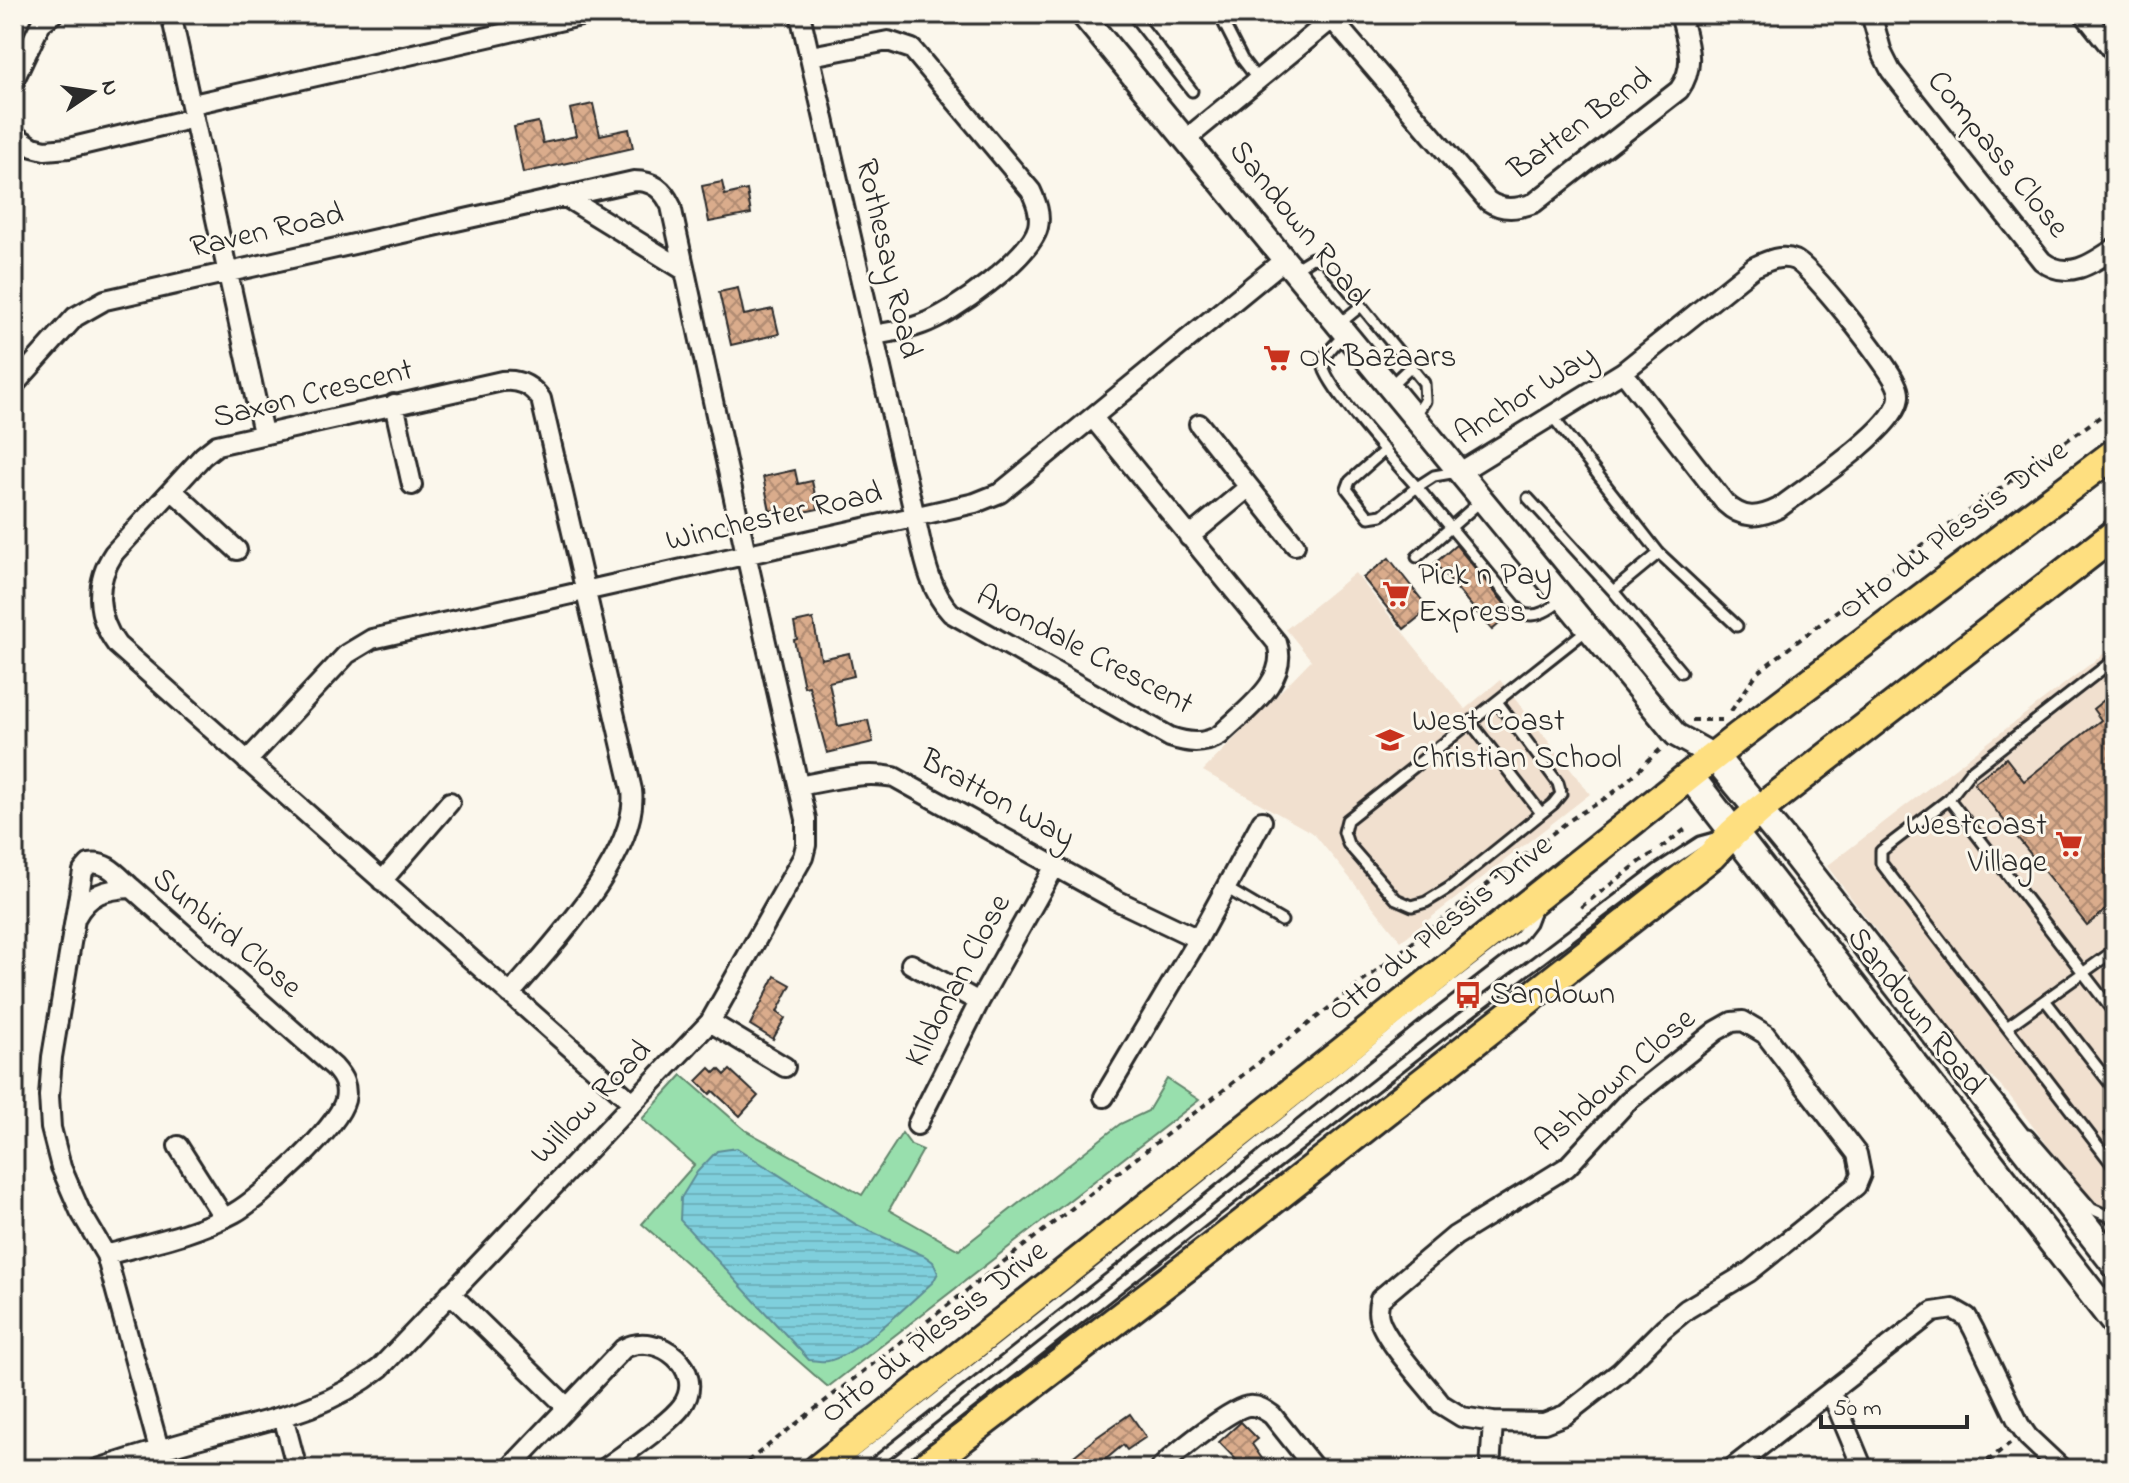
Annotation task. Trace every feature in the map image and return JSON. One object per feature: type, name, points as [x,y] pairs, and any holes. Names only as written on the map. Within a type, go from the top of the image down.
[{"type":"main road","name":"Otto du Plessis Drive","points":[[818,1469],[1689,775],[2115,453]]},
{"type":"main road","points":[[922,1469],[1241,1225],[1711,856],[1759,810],[2115,534]]},
{"type":"main road","name":"Sandown Road","points":[[1714,756],[2115,1264]]},
{"type":"main road","name":"Sandown Road","points":[[1689,775],[2115,1323]]},
{"type":"street","points":[[14,80],[41,23],[53,14]]},
{"type":"street","points":[[171,14],[263,433]]},
{"type":"street","points":[[14,135],[33,147],[45,150],[69,148],[194,111],[589,14]]},
{"type":"street","name":"Rothesay Road","points":[[800,14],[915,517]]},
{"type":"street","name":"Sandown Road","points":[[1082,14],[1676,735],[1714,756]]},
{"type":"street","name":"Batten Bend","points":[[1185,140],[1335,16],[1488,201],[1508,209],[1534,203],[1679,90],[1691,64],[1680,14]]},
{"type":"street","name":"Compass Close","points":[[1871,14],[1882,53],[1891,71],[2042,261],[2058,271],[2075,270],[2115,248]]},
{"type":"street","points":[[2084,14],[2115,53]]},
{"type":"street","points":[[811,56],[888,41],[912,49],[1031,191],[1038,208],[1039,225],[1024,251],[958,306],[921,325],[874,335]]},
{"type":"street","name":"Raven Road","points":[[14,385],[75,317],[95,304],[564,196],[634,181],[649,182],[657,186],[671,206],[746,554]]},
{"type":"street","points":[[564,196],[684,270]]},
{"type":"street","name":"Anchor Way","points":[[1460,472],[1623,372],[1754,267],[1768,260],[1788,258],[1808,270],[1889,371],[1899,395],[1895,410],[1872,436],[1779,508],[1762,516],[1748,516],[1725,503],[1623,372]]},
{"type":"street","name":"Winchester Road","points":[[247,761],[347,654],[363,643],[975,503],[1000,493],[1288,265]]},
{"type":"street","name":"Saxon Crescent","points":[[510,994],[580,912],[621,845],[633,810],[632,790],[544,409],[536,391],[520,381],[511,380],[217,445],[203,456],[114,553],[107,566],[100,597],[100,615],[117,645],[382,881],[633,1103]]},
{"type":"street","points":[[394,404],[412,485]]},
{"type":"street","name":"Avondale Crescent","points":[[915,517],[933,588],[951,613],[1170,737],[1200,743],[1220,735],[1273,681],[1280,656],[1274,637],[1093,418]]},
{"type":"street","points":[[1199,424],[1295,545]]},
{"type":"street","points":[[1189,537],[1249,487]]},
{"type":"street","points":[[172,490],[237,550]]},
{"type":"street","name":"Willow Road","points":[[98,1469],[159,1449],[322,1405],[361,1383],[398,1351],[710,1022],[803,857],[807,832],[746,554]]},
{"type":"street","name":"Sandown Road","points":[[1676,735],[1689,775]]},
{"type":"street","name":"Bratton Way","points":[[799,786],[875,773],[894,777],[1114,899],[1198,939]]},
{"type":"street","points":[[382,881],[450,802]]},
{"type":"street","points":[[1104,1097],[1198,939],[1262,821]]},
{"type":"street","points":[[132,888],[98,862],[89,864],[83,871],[52,1057],[49,1096],[51,1128],[61,1167],[80,1211],[106,1255],[159,1449]]},
{"type":"street","name":"KIldonan Close","points":[[917,1125],[979,1002],[1055,866]]},
{"type":"street","name":"Sunbird Close","points":[[76,917],[82,906],[97,893],[132,888],[334,1067],[345,1084],[346,1098],[340,1114],[258,1198],[200,1228],[106,1255]]},
{"type":"street","points":[[911,964],[979,1002]]},
{"type":"street","name":"Ashdown Close","points":[[1743,1021],[1753,1025],[1765,1034],[1857,1154],[1861,1174],[1856,1186],[1850,1194],[1749,1272],[1687,1309],[1620,1372],[1565,1415],[1544,1423],[1493,1422],[1462,1417],[1441,1404],[1384,1329],[1377,1310],[1380,1299],[1455,1236],[1567,1167],[1628,1101],[1716,1031],[1732,1022],[1743,1021]]},
{"type":"street","points":[[710,1022],[785,1067]]},
{"type":"street","points":[[178,1146],[224,1218]]},
{"type":"street","points":[[450,1293],[567,1407]]},
{"type":"street","points":[[1731,1469],[1933,1312],[1953,1309],[1967,1317],[2025,1432],[2062,1469]]},
{"type":"street","points":[[509,1469],[616,1354],[630,1344],[657,1344],[682,1364],[689,1387],[683,1405],[604,1469]]},
{"type":"street","points":[[1831,1392],[1863,1469]]},
{"type":"street","points":[[1160,1469],[1225,1416],[1250,1406],[1272,1415],[1315,1469]]},
{"type":"street","points":[[283,1416],[297,1469]]},
{"type":"street","points":[[1490,1469],[1493,1422]]},
{"type":"lane","points":[[1132,14],[1192,91]]},
{"type":"lane","points":[[1219,14],[1242,59],[1258,80]]},
{"type":"lane","points":[[1288,265],[1320,258],[1361,306],[1424,383],[1426,396],[1415,416]]},
{"type":"lane","points":[[1361,306],[1341,330],[1325,357],[1324,367],[1343,398],[1524,615],[1539,614],[1563,599]]},
{"type":"lane","points":[[1388,387],[1411,366]]},
{"type":"lane","points":[[1551,416],[1659,553],[1737,626]]},
{"type":"lane","points":[[1385,450],[1350,481],[1347,489],[1369,517],[1382,515],[1434,476],[1460,472]]},
{"type":"lane","points":[[1528,498],[1613,591],[1681,672]]},
{"type":"lane","points":[[1417,557],[1482,500]]},
{"type":"lane","points":[[1613,591],[1659,553]]},
{"type":"lane","points":[[1498,703],[1561,789],[1558,799],[1449,888],[1417,906],[1407,905],[1396,899],[1348,844],[1344,832],[1347,820],[1588,629]]},
{"type":"lane","points":[[2115,659],[1970,772],[1949,799],[1880,852],[1880,861],[2115,1168]]},
{"type":"lane","points":[[1471,723],[1541,813]]},
{"type":"lane","points":[[1949,799],[2115,1014]]},
{"type":"lane","points":[[887,1469],[1438,1036],[1657,870],[1700,842],[1733,833]]},
{"type":"lane","points":[[1226,888],[1282,921]]},
{"type":"lane","points":[[848,1469],[1520,936],[1530,923],[1540,894]]},
{"type":"lane","points":[[2007,1027],[2115,950]]},
{"type":"lane","points":[[2045,1000],[2115,1090]]},
{"type":"lane","points":[[1994,1109],[2012,1120],[2035,1141],[2092,1209],[2115,1219]]},
{"type":"path","points":[[1694,719],[1724,720],[1758,672],[1934,536],[2115,406]]},
{"type":"path","points":[[738,1469],[1582,810],[1609,796],[1650,759]]},
{"type":"path","points":[[1978,1469],[2025,1432]]},
{"type":"shaded area","name":"West Coast Christian School","points":[[1355,573],[1465,709],[1500,680],[1590,794],[1401,941],[1314,834],[1203,771],[1311,660],[1286,629]]},
{"type":"shaded area","points":[[2115,645],[2115,1214],[2108,1215],[2092,1204],[2009,1095],[1973,1058],[1827,866]]},
{"type":"green space","points":[[682,1075],[745,1130],[862,1195],[902,1133],[911,1145],[923,1150],[889,1210],[959,1250],[1120,1124],[1148,1111],[1167,1079],[1199,1100],[828,1387],[642,1224],[694,1165],[642,1119]]},
{"type":"water","points":[[737,1148],[857,1225],[925,1256],[933,1262],[938,1273],[933,1282],[854,1349],[828,1361],[809,1360],[680,1220],[681,1198],[697,1172],[717,1151]]},
{"type":"building","points":[[593,104],[600,135],[629,129],[633,148],[523,173],[514,127],[538,122],[543,143],[576,136],[570,109]]},
{"type":"building","points":[[722,182],[725,195],[747,190],[751,214],[709,222],[702,186]]},
{"type":"building","points":[[738,288],[744,315],[773,309],[779,334],[731,345],[719,292]]},
{"type":"building","points":[[795,470],[798,484],[812,481],[818,509],[780,517],[779,509],[770,511],[763,477]]},
{"type":"building","points":[[1456,545],[1512,613],[1492,630],[1435,563]]},
{"type":"building","name":"Pick n Pay Express","points":[[1389,558],[1429,609],[1404,629],[1363,578]]},
{"type":"building","points":[[813,619],[821,659],[849,653],[854,676],[829,682],[838,726],[868,720],[873,742],[827,753],[809,686],[804,687],[794,640],[797,639],[794,623]]},
{"type":"building","name":"Westcoast Village","points":[[2115,691],[2115,903],[2087,925],[1974,783],[2006,758],[2024,781],[2101,720],[2093,709]]},
{"type":"building","points":[[775,976],[791,985],[777,1012],[785,1018],[773,1039],[750,1025]]},
{"type":"building","points":[[710,1068],[715,1073],[719,1069],[725,1075],[730,1070],[758,1096],[740,1116],[697,1081]]},
{"type":"building","points":[[1130,1414],[1146,1437],[1127,1450],[1123,1445],[1094,1469],[1058,1469],[1097,1437]]},
{"type":"building","points":[[1241,1422],[1258,1439],[1252,1444],[1269,1469],[1245,1469],[1219,1442]]},
{"type":"place","name":"OK Bazaars","points":[[1277,358]]},
{"type":"place","name":"Pick n Pay Express","points":[[1396,594]]},
{"type":"place","name":"West Coast Christian School","points":[[1390,740]]},
{"type":"place","name":"Westcoast Village","points":[[2069,844]]},
{"type":"place","name":"Sandown","points":[[1468,995]]}]
